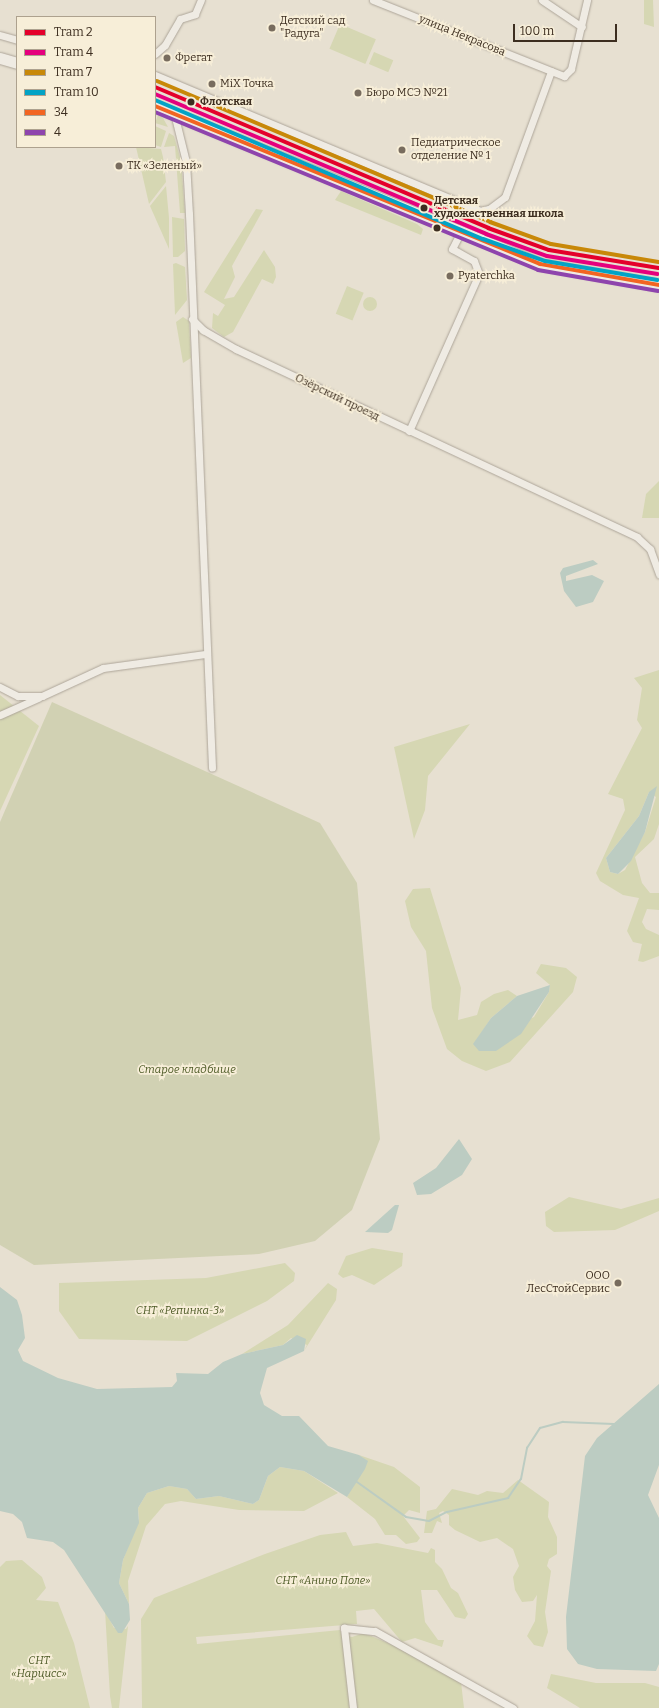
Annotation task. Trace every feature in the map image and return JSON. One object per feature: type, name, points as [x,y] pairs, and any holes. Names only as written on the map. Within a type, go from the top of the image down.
[{"type":"main road","points":[[0,58],[16,63]]},
{"type":"main road","points":[[156,106],[174,112],[460,233],[540,264],[659,285]]},
{"type":"street","points":[[156,53],[165,46],[180,19],[195,14],[201,0]]},
{"type":"street","name":"улица Некрасова","points":[[373,0],[564,76],[571,69],[582,27]]},
{"type":"street","points":[[542,0],[582,27],[587,0]]},
{"type":"street","points":[[0,35],[16,40]]},
{"type":"street","points":[[156,76],[480,211],[489,209],[505,197],[551,71]]},
{"type":"street","points":[[174,112],[186,162],[192,318],[202,501],[205,654],[212,768]]},
{"type":"street","points":[[409,432],[479,274],[474,261],[452,250],[460,233]]},
{"type":"street","name":"Озёрский проезд","points":[[192,318],[203,330],[236,349],[409,432],[637,537],[650,549],[659,574]]},
{"type":"street","points":[[0,715],[103,668],[205,654]]},
{"type":"street","points":[[1,690],[18,696],[42,696]]},
{"type":"street","points":[[353,1708],[344,1628],[375,1631],[513,1708]]},
{"type":"green space","points":[[644,0],[653,0],[654,27],[644,24]]},
{"type":"green space","points":[[340,24],[376,39],[365,64],[329,49]]},
{"type":"green space","points":[[374,52],[393,60],[388,72],[369,64]]},
{"type":"green space","points":[[158,115],[163,118],[168,127],[156,123]]},
{"type":"green space","points":[[156,126],[166,131],[161,147],[156,145]]},
{"type":"green space","points":[[169,133],[174,136],[181,161],[185,213],[180,213],[175,146],[164,147]]},
{"type":"green space","points":[[136,148],[161,149],[163,157],[166,182],[149,204]]},
{"type":"green space","points":[[166,186],[169,218],[169,249],[150,206]]},
{"type":"green space","points":[[341,191],[417,224],[423,229],[421,235],[335,200]]},
{"type":"green space","points":[[256,209],[263,210],[232,266],[235,277],[224,299],[234,297],[264,250],[275,267],[276,277],[273,284],[262,279],[233,332],[224,337],[212,328],[213,313],[218,316],[225,305],[204,292]]},
{"type":"green space","points":[[172,217],[184,219],[185,251],[178,257],[173,257]]},
{"type":"green space","points":[[176,263],[185,267],[187,300],[175,315],[173,264]]},
{"type":"green space","points":[[347,286],[364,293],[352,321],[336,314]]},
{"type":"green space","points":[[367,297],[373,297],[377,301],[377,307],[373,311],[367,311],[363,307],[363,301]]},
{"type":"green space","points":[[183,317],[189,321],[191,358],[183,363],[176,322]]},
{"type":"green space","points":[[659,481],[659,518],[642,518],[646,494]]},
{"type":"green space","points":[[659,670],[659,824],[654,839],[635,857],[642,883],[650,893],[659,893],[659,910],[647,909],[642,922],[646,929],[659,935],[659,956],[643,962],[638,961],[642,944],[633,942],[627,931],[639,898],[623,895],[600,881],[596,873],[625,810],[623,799],[608,794],[642,728],[637,720],[642,688],[634,678]],"holes":[[[649,792],[656,797],[645,832],[625,870],[618,874],[610,872],[606,858],[639,816]]]},
{"type":"green space","points":[[0,695],[39,726],[0,811]]},
{"type":"green space","name":"Старое кладбище","points":[[52,702],[320,823],[357,883],[380,1139],[352,1210],[315,1241],[259,1254],[34,1265],[0,1245],[0,822]]},
{"type":"green space","points":[[470,724],[428,776],[425,810],[414,839],[394,747]]},
{"type":"green space","points":[[430,888],[461,988],[458,1020],[477,1015],[481,1002],[494,994],[508,990],[517,996],[491,1018],[474,1044],[534,1017],[549,992],[550,985],[536,973],[541,964],[566,968],[577,977],[573,992],[510,1062],[486,1071],[462,1061],[447,1049],[432,1008],[426,951],[411,927],[405,901],[413,889]]},
{"type":"green space","points":[[569,1197],[621,1209],[659,1198],[659,1211],[615,1230],[554,1232],[546,1226],[545,1212]]},
{"type":"green space","points":[[372,1248],[403,1253],[402,1266],[374,1285],[352,1275],[343,1278],[338,1274],[346,1256]]},
{"type":"green space","name":"СНТ «Репинка-3»","points":[[285,1263],[295,1273],[294,1281],[267,1301],[187,1341],[79,1339],[59,1311],[59,1283],[206,1278]]},
{"type":"green space","points":[[328,1283],[337,1289],[336,1300],[304,1351],[307,1345],[291,1338],[283,1345],[242,1354],[288,1325]]},
{"type":"green space","points":[[359,1455],[394,1467],[420,1487],[420,1513],[409,1510],[403,1516],[420,1538],[417,1542],[406,1544],[396,1535],[385,1535],[375,1519],[347,1497],[367,1461]]},
{"type":"green space","points":[[280,1467],[304,1471],[338,1493],[304,1511],[239,1510],[181,1501],[165,1504],[146,1526],[128,1581],[129,1604],[119,1583],[123,1560],[139,1519],[138,1508],[147,1493],[169,1486],[187,1489],[196,1499],[219,1496],[253,1504],[259,1500],[268,1476]]},
{"type":"green space","points":[[518,1480],[549,1502],[548,1517],[557,1537],[557,1554],[549,1559],[547,1566],[551,1571],[545,1612],[548,1632],[543,1647],[534,1645],[527,1636],[535,1621],[537,1595],[533,1601],[522,1602],[515,1590],[513,1577],[519,1566],[513,1549],[497,1538],[480,1542],[455,1530],[449,1525],[449,1515],[443,1511],[439,1513],[442,1523],[437,1521],[432,1533],[424,1533],[427,1511],[436,1509],[452,1489],[478,1495],[487,1491],[503,1493]]},
{"type":"green space","name":"СНТ «Анино Поле»","points":[[346,1532],[353,1546],[377,1543],[428,1553],[431,1548],[435,1550],[435,1562],[442,1569],[451,1588],[458,1593],[468,1614],[465,1619],[455,1617],[437,1590],[421,1590],[425,1622],[438,1640],[444,1640],[442,1647],[415,1638],[402,1642],[374,1609],[356,1611],[357,1624],[196,1637],[197,1644],[340,1630],[342,1635],[352,1637],[364,1633],[421,1657],[461,1682],[464,1708],[142,1708],[141,1619],[154,1598],[265,1554],[320,1535]]},
{"type":"green space","name":"СНТ «Нарцисс»","points":[[22,1560],[42,1577],[46,1588],[36,1600],[58,1602],[74,1643],[90,1708],[0,1708],[0,1567],[6,1561]]},
{"type":"green space","points":[[105,1610],[114,1628],[126,1629],[128,1626],[119,1708],[112,1708],[110,1696]]},
{"type":"green space","points":[[551,1674],[596,1683],[645,1683],[659,1687],[659,1708],[580,1708],[547,1688]]},
{"type":"shaded area","points":[[593,560],[598,564],[566,576],[566,581],[592,575],[604,581],[593,602],[576,607],[564,591],[560,573],[563,568]]},
{"type":"shaded area","points":[[657,786],[645,832],[631,861],[618,874],[610,872],[606,858],[639,816],[649,792]]},
{"type":"shaded area","points":[[550,985],[549,992],[521,1034],[496,1051],[479,1051],[473,1044],[491,1018],[517,996]]},
{"type":"shaded area","points":[[459,1139],[472,1159],[462,1175],[431,1194],[417,1195],[413,1183],[436,1168]]},
{"type":"shaded area","points":[[395,1205],[399,1205],[392,1230],[388,1233],[365,1232]]},
{"type":"shaded area","points":[[0,1287],[17,1300],[22,1315],[25,1338],[18,1350],[23,1361],[58,1378],[97,1389],[172,1387],[177,1381],[176,1373],[208,1374],[223,1362],[242,1354],[283,1345],[297,1335],[306,1339],[304,1351],[267,1368],[260,1393],[264,1405],[282,1416],[299,1416],[328,1446],[359,1455],[368,1461],[365,1469],[347,1497],[304,1471],[280,1467],[268,1476],[259,1500],[253,1504],[219,1496],[196,1499],[187,1489],[169,1486],[147,1493],[138,1508],[139,1523],[123,1560],[119,1583],[129,1604],[130,1620],[122,1633],[118,1633],[64,1550],[53,1542],[27,1538],[22,1522],[13,1514],[0,1511]]},
{"type":"shaded area","points":[[659,1384],[659,1465],[648,1495],[659,1518],[659,1664],[656,1671],[597,1669],[578,1664],[567,1649],[566,1617],[585,1456],[597,1438]]},
{"type":"waterway","points":[[357,1482],[406,1517],[429,1521],[447,1512],[508,1498],[521,1479],[527,1448],[540,1428],[563,1422],[614,1424]]},
{"type":"tram line","name":"7","points":[[157,81],[490,222],[551,244],[659,262]]},
{"type":"tram line","name":"2","points":[[156,87],[488,228],[549,250],[659,268]]},
{"type":"tram line","name":"4","points":[[156,94],[486,234],[547,256],[658,274]]},
{"type":"tram line","name":"10","points":[[156,100],[483,239],[545,261],[657,280]]},
{"type":"transit line","name":"34","points":[[156,106],[540,264],[659,285]]},
{"type":"transit line","name":"4","points":[[156,112],[538,270],[658,291]]},
{"type":"place","name":"Детский сад \"Радуга\"","points":[[272,28]]},
{"type":"place","name":"Фрегат","points":[[167,58]]},
{"type":"place","name":"MiX Точка","points":[[212,84]]},
{"type":"place","name":"Бюро МСЭ №21","points":[[358,93]]},
{"type":"place","name":"Флотская","points":[[191,102]]},
{"type":"place","name":"Педиатрическое отделение № 1","points":[[402,150]]},
{"type":"place","name":"ТК «Зеленый»","points":[[119,166]]},
{"type":"place","name":"Детская художественная школа","points":[[424,208]]},
{"type":"place","name":"Pyaterchka","points":[[450,276]]},
{"type":"place","name":"ООО ЛесСтойСервис","points":[[618,1283]]}]
